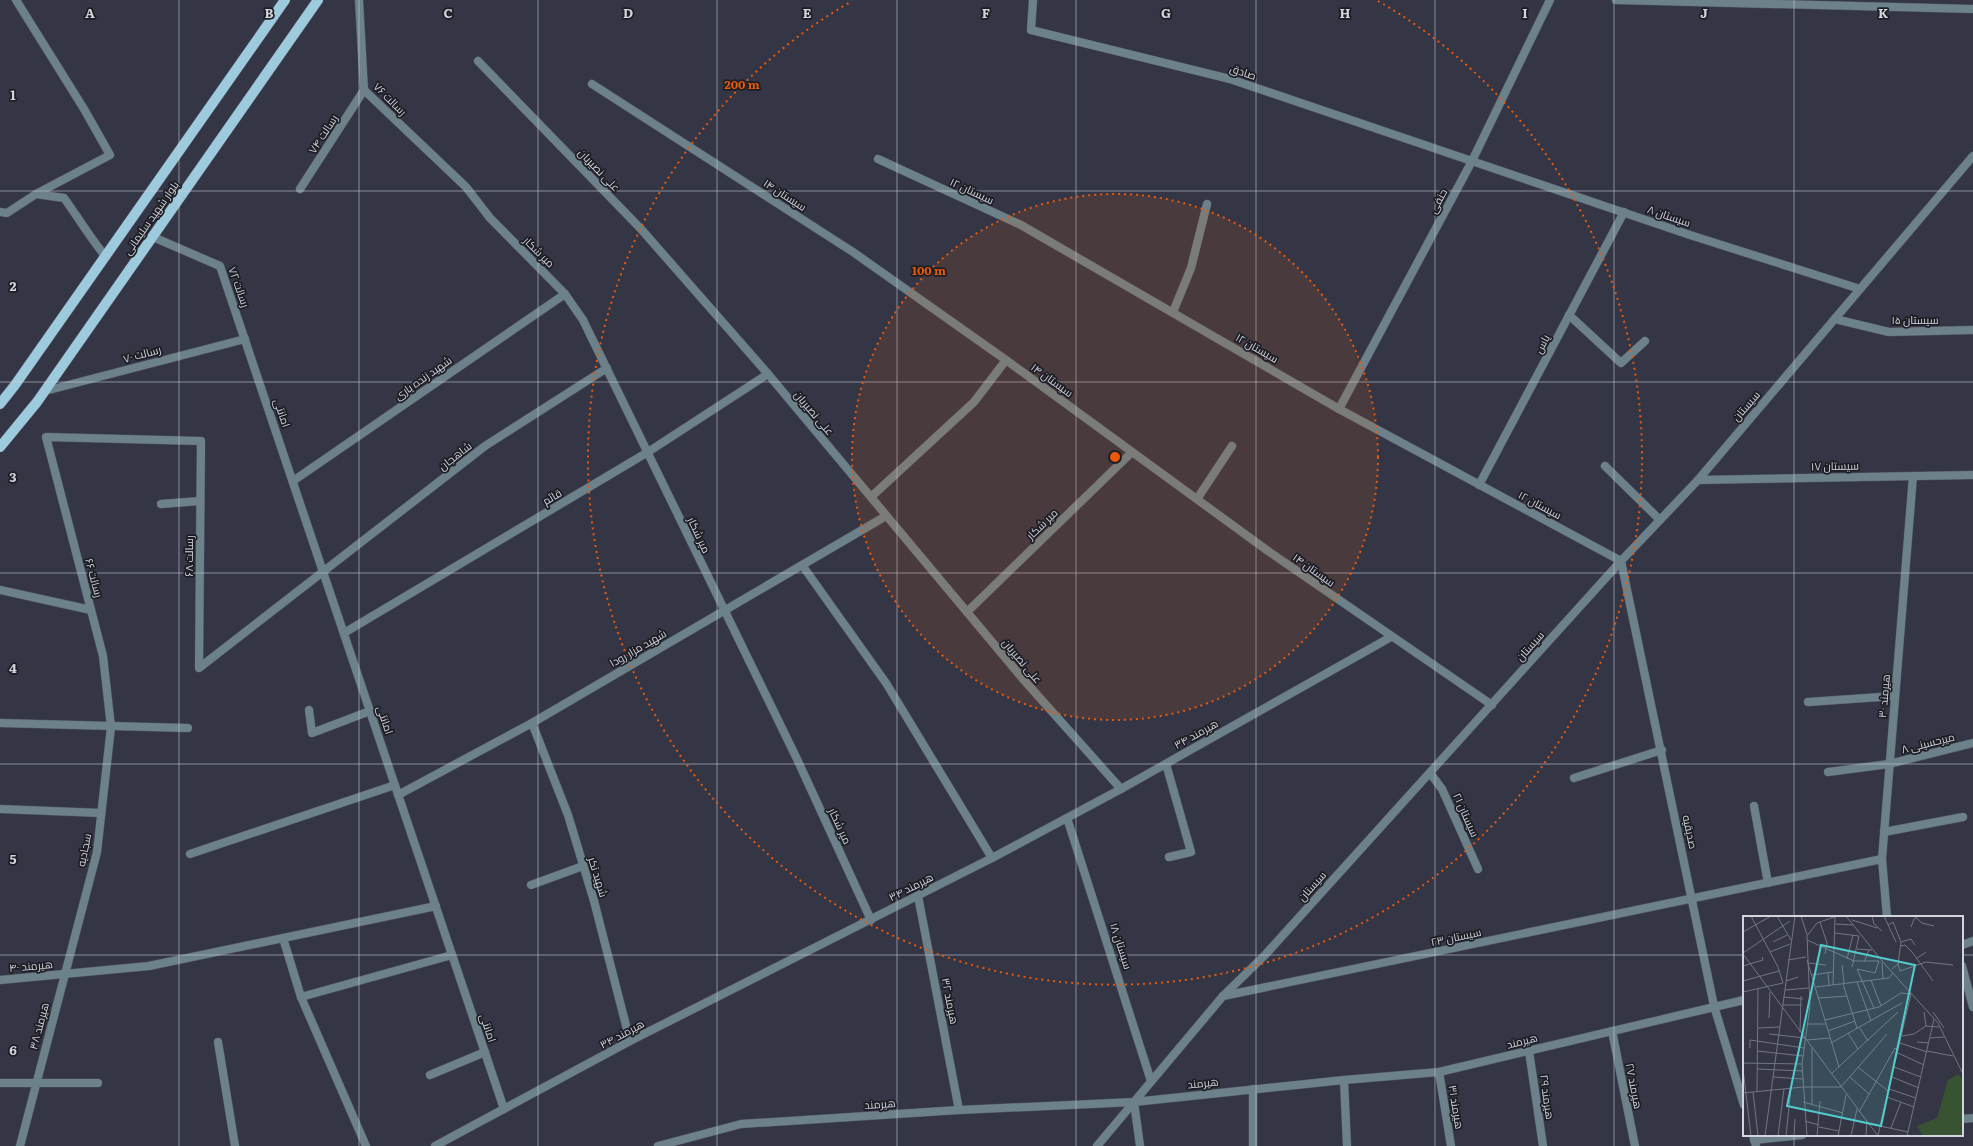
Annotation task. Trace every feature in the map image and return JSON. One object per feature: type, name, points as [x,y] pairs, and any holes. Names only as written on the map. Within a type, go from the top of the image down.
[{"type":"main road","name":"بلوار شهید سلیمانی","points":[[0,404],[106,257],[284,0]]},
{"type":"main road","name":"بلوار شهید سلیمانی","points":[[0,447],[45,391],[318,0]]},
{"type":"street","points":[[0,212],[7,213],[36,194],[110,155],[84,109],[16,0]]},
{"type":"street","name":"رسالت ۷۶","points":[[359,0],[364,90],[466,187]]},
{"type":"street","name":"صادق","points":[[1033,0],[1031,30],[1230,79],[1472,161]]},
{"type":"street","name":"حنفی","points":[[1339,409],[1472,161],[1550,0]]},
{"type":"street","points":[[1616,0],[1973,9]]},
{"type":"street","name":"علی نصیریان","points":[[478,61],[641,229],[768,374],[967,612],[1121,789]]},
{"type":"street","name":"سیستان ۱۴","points":[[592,84],[853,252],[1006,360],[1197,499],[1391,636],[1492,705]]},
{"type":"street","name":"رسالت ۷۴","points":[[300,189],[364,90]]},
{"type":"street","name":"سیستان","points":[[1097,1146],[1223,996],[1265,955],[1621,561],[1698,480],[1860,289],[1969,165],[1973,156]]},
{"type":"street","name":"سیستان ۱۲","points":[[878,159],[1021,226],[1173,312],[1339,409],[1621,561]]},
{"type":"street","name":"سیستان ۸","points":[[1472,161],[1860,289]]},
{"type":"street","name":"میر شکار","points":[[466,187],[490,218],[565,294],[583,320],[797,759],[871,920]]},
{"type":"street","points":[[36,194],[64,198],[79,218],[91,240],[106,257]]},
{"type":"street","points":[[1173,312],[1191,268],[1207,204]]},
{"type":"street","name":"یاس","points":[[1479,485],[1624,212]]},
{"type":"street","name":"رسالت ۷۲","points":[[152,237],[220,266],[245,339]]},
{"type":"street","name":"شهید زنده یاری","points":[[293,481],[565,294]]},
{"type":"street","points":[[1569,315],[1621,363],[1645,341]]},
{"type":"street","name":"سیستان ۱۵","points":[[1835,319],[1889,332],[1973,330]]},
{"type":"street","name":"رسالت ۷۰","points":[[45,391],[245,339]]},
{"type":"street","name":"امانتی","points":[[245,339],[504,1109]]},
{"type":"street","points":[[871,497],[974,402],[1006,360]]},
{"type":"street","name":"شاهجان","points":[[324,572],[485,446],[606,368]]},
{"type":"street","name":"قائم","points":[[344,633],[648,452],[768,374]]},
{"type":"street","name":"رسالت ۶۸","points":[[46,437],[200,441],[199,668],[324,572]]},
{"type":"street","name":"رسالت ۶۶","points":[[46,437],[103,656],[111,727]]},
{"type":"street","points":[[1197,499],[1232,446]]},
{"type":"street","name":"میر شکار","points":[[967,612],[1132,452]]},
{"type":"street","points":[[1605,466],[1660,520]]},
{"type":"street","name":"سیستان ۱۷","points":[[1698,480],[1973,475]]},
{"type":"street","name":"هیرمند ۳۰","points":[[1886,916],[1882,859],[1913,476]]},
{"type":"street","points":[[160,504],[200,501]]},
{"type":"street","name":"شهید مزار رودا","points":[[398,795],[532,723],[886,516]]},
{"type":"street","name":"صدیقیه","points":[[1621,561],[1662,750],[1714,1006],[1743,1102]]},
{"type":"street","points":[[802,565],[886,683],[992,858]]},
{"type":"street","points":[[0,590],[91,610]]},
{"type":"street","name":"هیرمند ۳۴","points":[[434,1146],[630,1041],[992,858],[1166,764],[1391,636]]},
{"type":"street","points":[[1808,702],[1895,696]]},
{"type":"street","points":[[309,710],[312,733],[370,711]]},
{"type":"street","name":"شهید تکر","points":[[532,723],[568,815],[594,901],[630,1041]]},
{"type":"street","points":[[0,724],[188,728]]},
{"type":"street","name":"سجادیه","points":[[64,974],[97,852],[111,727]]},
{"type":"street","name":"میرحسینی ۸","points":[[1828,772],[1889,764],[1973,743]]},
{"type":"street","points":[[1574,778],[1662,750]]},
{"type":"street","points":[[1166,764],[1191,852],[1169,857]]},
{"type":"street","name":"سیستان ۲۱","points":[[1430,773],[1442,788],[1478,869]]},
{"type":"street","points":[[190,854],[395,785]]},
{"type":"street","points":[[1754,806],[1768,883]]},
{"type":"street","points":[[0,809],[101,814]]},
{"type":"street","points":[[1884,832],[1963,817]]},
{"type":"street","name":"سیستان ۱۸","points":[[1067,818],[1151,1082]]},
{"type":"street","name":"سیستان ۲۳","points":[[1223,996],[1882,859]]},
{"type":"street","points":[[531,885],[583,866]]},
{"type":"street","name":"هیرمند ۳۲","points":[[918,896],[959,1110]]},
{"type":"street","name":"هیرمند ۴۰","points":[[0,980],[149,966],[436,906]]},
{"type":"street","points":[[283,938],[301,997],[366,1146]]},
{"type":"street","points":[[1963,945],[1973,941]]},
{"type":"street","points":[[301,997],[452,955]]},
{"type":"street","points":[[1963,970],[1973,1007]]},
{"type":"street","name":"هیرمند ۳۸","points":[[20,1146],[64,974]]},
{"type":"street","name":"هیرمند","points":[[658,1146],[740,1124],[959,1110],[1134,1102],[1344,1080],[1439,1072],[1743,1000]]},
{"type":"street","name":"هیرمند ۲۷","points":[[1612,1031],[1635,1146]]},
{"type":"street","points":[[218,1042],[235,1146]]},
{"type":"street","name":"هیرمند ۲۹","points":[[1529,1050],[1543,1146]]},
{"type":"street","points":[[430,1075],[485,1052]]},
{"type":"street","name":"هیرمند ۳۱","points":[[1439,1072],[1451,1146]]},
{"type":"street","points":[[1344,1080],[1346,1146]]},
{"type":"street","points":[[0,1083],[98,1083]]},
{"type":"street","points":[[1253,1089],[1253,1146]]},
{"type":"street","points":[[1134,1102],[1140,1146]]},
{"type":"street","points":[[1963,1119],[1973,1118]]},
{"type":"street","points":[[1754,1140],[1792,1136]]}]
